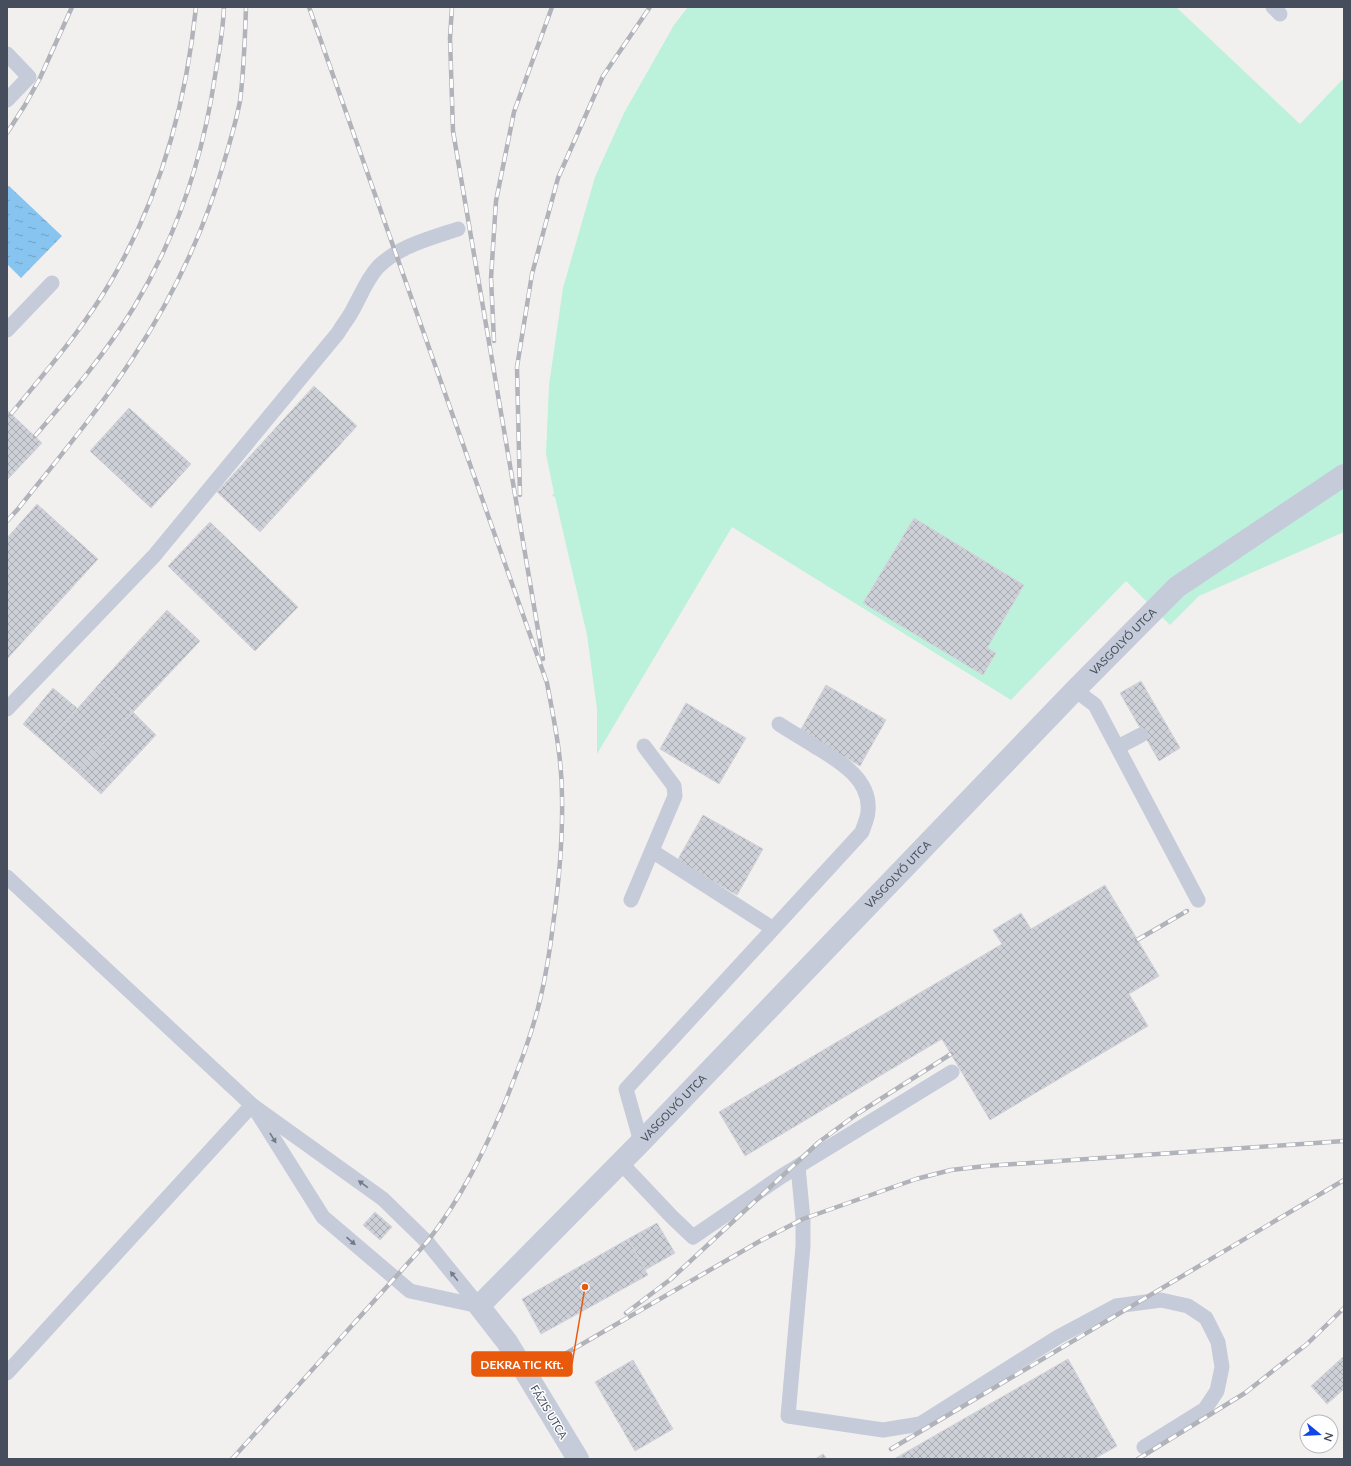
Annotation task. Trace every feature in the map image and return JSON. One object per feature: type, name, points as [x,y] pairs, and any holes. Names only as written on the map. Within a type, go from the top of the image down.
[{"type":"street","name":"VASGOLYÓ UTCA","points":[[479,1306],[640,1142],[1075,690],[1177,588],[1344,474]]},
{"type":"street","name":"FÁZIS UTCA","points":[[479,1306],[507,1342],[578,1459]]},
{"type":"lane","points":[[7,54],[29,77],[7,100]]},
{"type":"lane","points":[[7,709],[154,556],[338,333],[351,314],[367,282],[378,268],[396,254],[414,244],[458,229]]},
{"type":"lane","points":[[7,330],[52,283]]},
{"type":"lane","points":[[1075,690],[1095,705],[1198,900]]},
{"type":"lane","points":[[640,1142],[626,1089],[772,928],[862,832],[868,811],[868,801],[865,791],[858,778],[840,762],[779,724]]},
{"type":"lane","points":[[1118,747],[1141,735]]},
{"type":"lane","points":[[631,900],[675,796],[674,786],[644,746]]},
{"type":"lane","points":[[652,852],[772,928]]},
{"type":"lane","points":[[7,878],[91,954],[252,1105],[383,1199],[427,1242],[479,1306]]},
{"type":"lane","points":[[620,1162],[693,1237],[782,1176],[952,1072]]},
{"type":"lane","points":[[252,1105],[323,1217],[410,1291],[479,1306]]},
{"type":"lane","points":[[7,1373],[252,1105]]},
{"type":"lane","points":[[798,1167],[803,1219],[803,1246],[788,1416],[883,1430],[920,1424],[1058,1337],[1116,1306],[1161,1300],[1188,1306],[1206,1318],[1218,1342],[1222,1367],[1217,1390],[1205,1409],[1144,1447]]},
{"type":"green space","points":[[688,7],[1176,7],[1300,124],[1344,78],[1344,532],[1199,596],[1170,625],[1126,581],[1011,700],[732,527],[597,754],[597,709],[587,635],[555,497],[552,496],[554,493],[546,454],[549,385],[563,288],[595,177],[624,113],[674,25]]},
{"type":"water","points":[[9,186],[62,236],[21,278],[7,264],[7,188]]},
{"type":"building","points":[[314,386],[357,426],[260,532],[217,492]]},
{"type":"building","points":[[129,408],[191,464],[151,508],[90,451]]},
{"type":"building","points":[[7,410],[42,443],[7,480]]},
{"type":"building","points":[[37,504],[98,559],[7,659],[7,538]]},
{"type":"building","points":[[914,518],[1024,585],[987,648],[996,653],[983,675],[863,603]]},
{"type":"building","points":[[210,522],[298,607],[255,651],[168,566]]},
{"type":"building","points":[[167,610],[200,641],[133,712],[100,683]]},
{"type":"building","points":[[1141,681],[1180,748],[1159,761],[1120,693]]},
{"type":"building","points":[[100,683],[133,712],[77,772],[46,744]]},
{"type":"building","points":[[826,685],[886,720],[860,766],[800,731]]},
{"type":"building","points":[[53,688],[77,708],[46,744],[23,724]]},
{"type":"building","points":[[686,703],[746,738],[719,784],[660,749]]},
{"type":"building","points":[[133,712],[156,735],[101,794],[77,772]]},
{"type":"building","points":[[703,815],[763,849],[737,895],[677,861]]},
{"type":"building","points":[[1105,885],[1159,976],[1129,994],[1148,1026],[990,1120],[942,1039],[745,1156],[719,1112],[1002,944],[993,930],[1021,913],[1031,929]]},
{"type":"building","points":[[375,1212],[392,1227],[380,1240],[363,1225]]},
{"type":"building","points":[[657,1223],[675,1253],[645,1270],[628,1239]]},
{"type":"building","points":[[628,1239],[648,1275],[541,1334],[522,1299]]},
{"type":"building","points":[[1344,1356],[1344,1389],[1327,1404],[1311,1386]]},
{"type":"building","points":[[1068,1359],[1117,1446],[1094,1459],[894,1459]]},
{"type":"building","points":[[633,1360],[673,1429],[635,1451],[595,1382]]},
{"type":"building","points":[[823,1454],[827,1459],[815,1459]]},
{"type":"railway","points":[[7,133],[40,78],[72,7]]},
{"type":"railway","points":[[11,414],[64,349],[88,316],[100,299],[129,249],[157,183],[178,114],[186,79],[196,7]]},
{"type":"railway","points":[[35,436],[112,341],[134,307],[163,252],[186,195],[203,136],[210,106],[219,51],[224,7]]},
{"type":"railway","points":[[7,521],[77,435],[119,378],[147,336],[186,264],[207,214],[237,117],[240,101],[245,42],[246,7]]},
{"type":"railway","points":[[232,1459],[427,1242],[451,1209],[471,1174],[490,1137],[506,1100],[537,1013],[551,944],[561,845],[561,768],[547,683],[309,7]]},
{"type":"railway","points":[[452,7],[450,38],[453,131],[543,659]]},
{"type":"railway","points":[[494,341],[491,278],[496,201],[514,112],[552,7]]},
{"type":"railway","points":[[520,495],[517,367],[532,274],[558,178],[603,76],[650,7]]},
{"type":"railway","points":[[1137,940],[1187,911]]},
{"type":"railway","points":[[626,1313],[671,1279],[819,1142],[857,1114],[951,1054]]},
{"type":"railway","points":[[558,1358],[760,1241],[803,1219],[916,1179],[951,1170],[986,1166],[1344,1141]]},
{"type":"railway","points":[[891,1449],[1344,1180]]},
{"type":"railway","points":[[1138,1459],[1245,1393],[1307,1344],[1344,1308]]},
{"type":"place","name":"DEKRA TIC Kft.","points":[[585,1287]]}]
